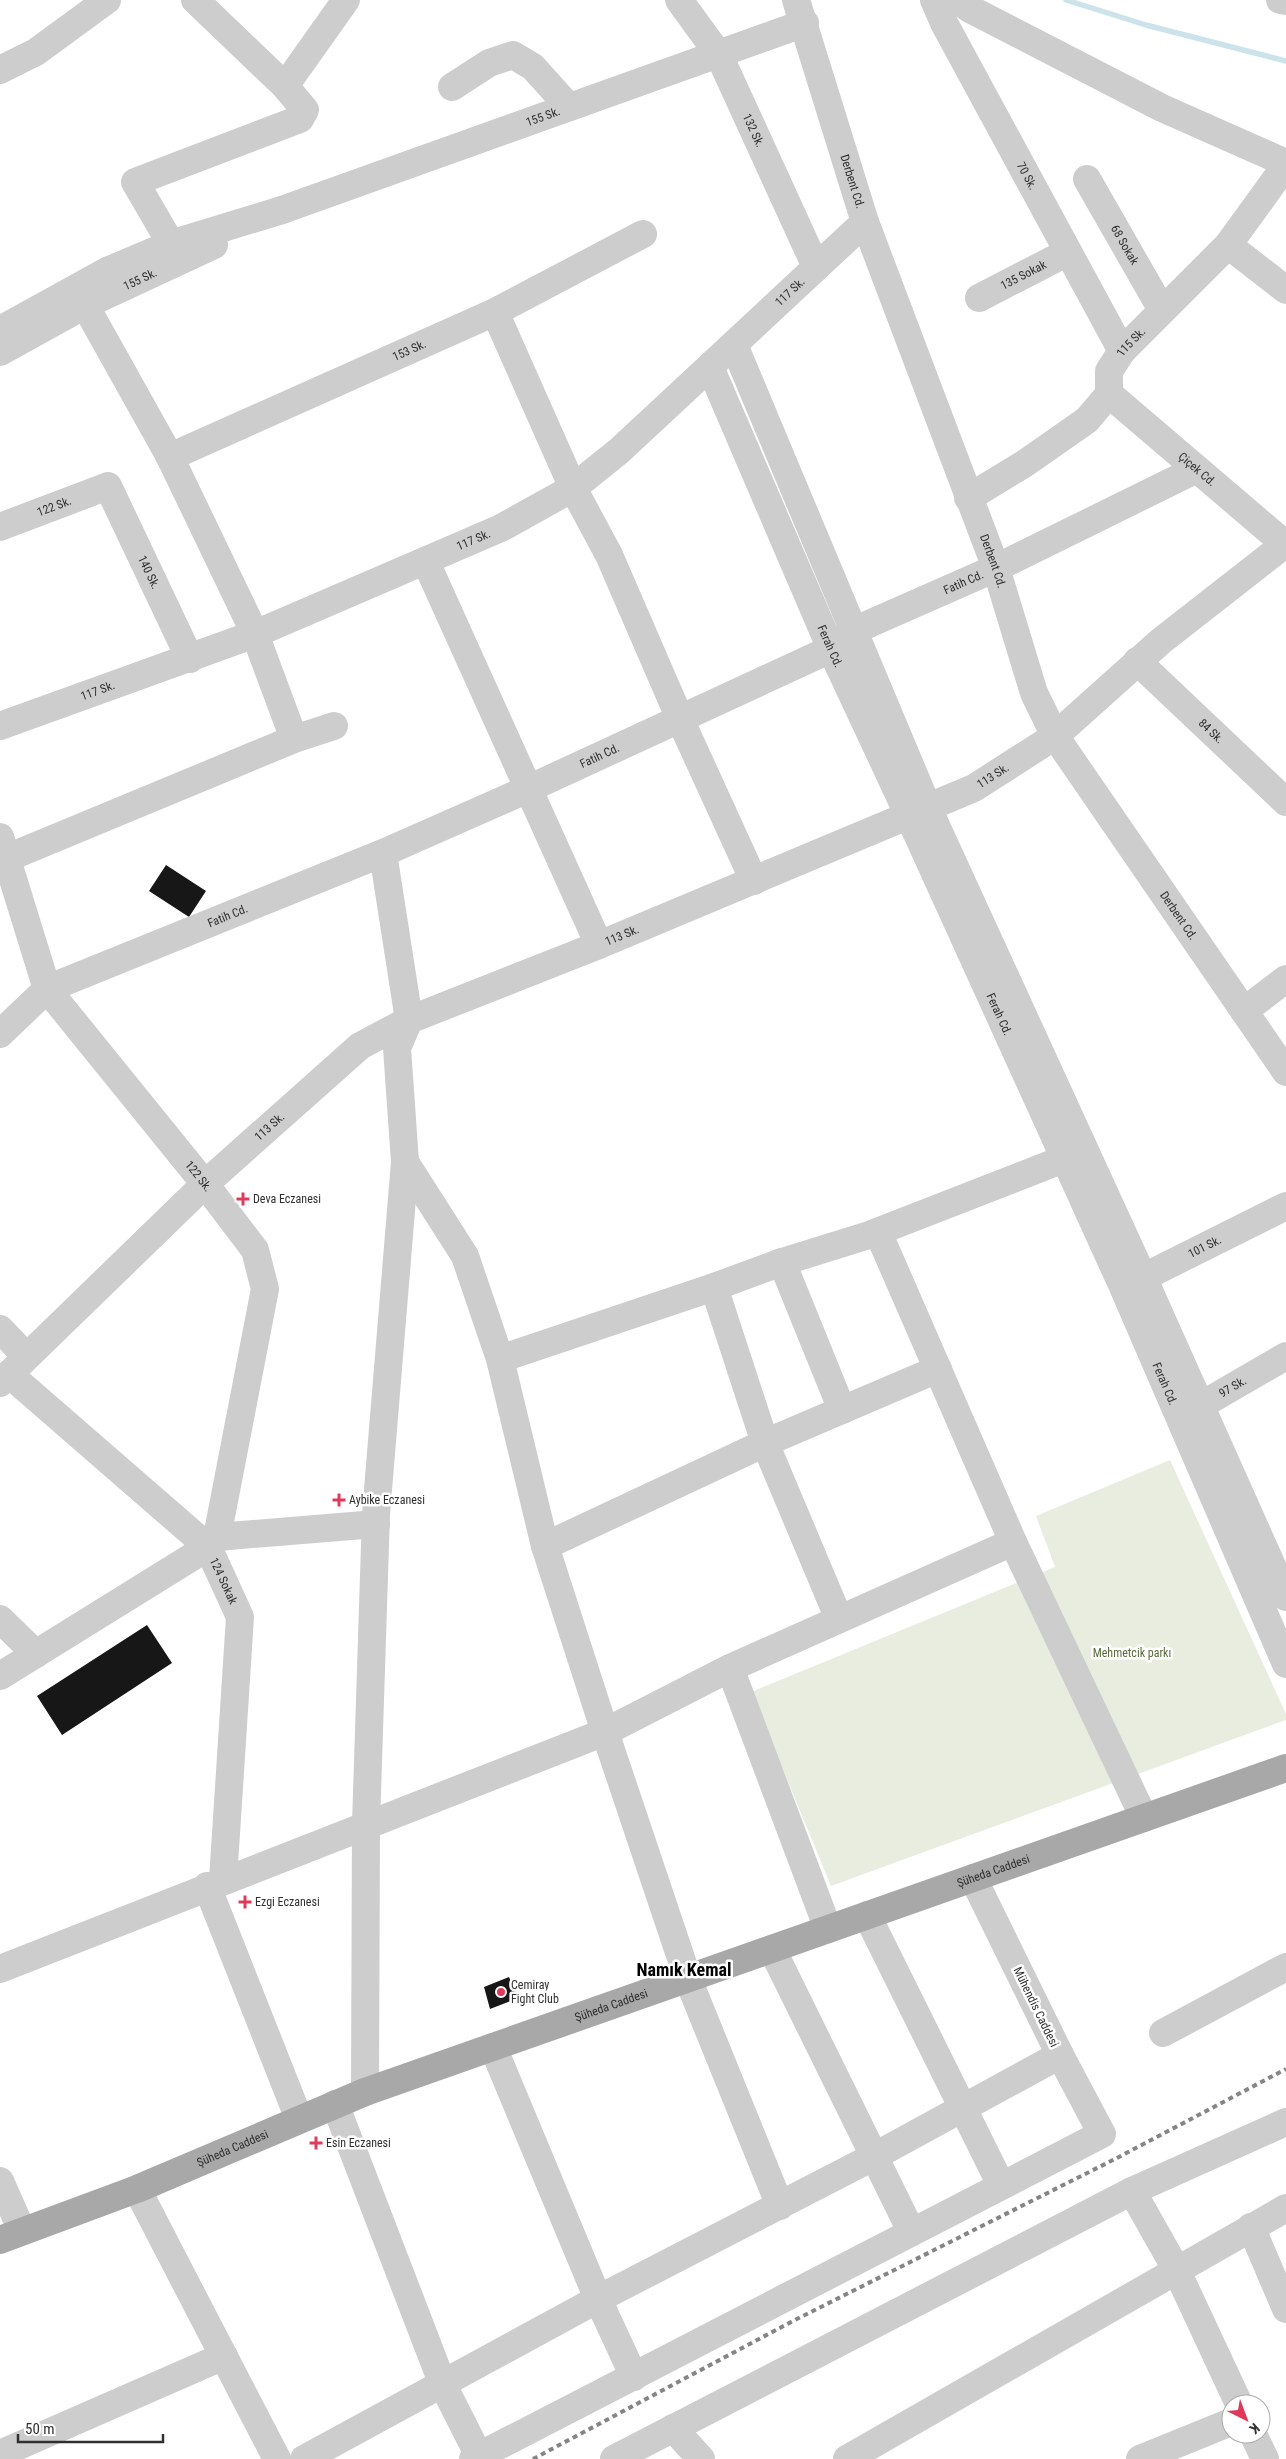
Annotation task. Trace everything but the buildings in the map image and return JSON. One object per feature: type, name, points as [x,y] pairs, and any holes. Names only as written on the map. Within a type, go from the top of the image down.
[{"type":"main road","name":"Şüheda Caddesi","points":[[11,2236],[138,2189],[365,2092],[1286,1768]]},
{"type":"street","points":[[0,70],[36,52],[107,0]]},
{"type":"street","points":[[171,244],[135,182],[300,120],[305,110],[285,86],[195,0]]},
{"type":"street","points":[[285,86],[346,0]]},
{"type":"street","name":"132 Sk.","points":[[679,0],[719,55],[816,267]]},
{"type":"street","name":"70 Sk.","points":[[934,0],[948,32],[1122,351]]},
{"type":"street","points":[[958,0],[970,9],[1162,108],[1286,164]]},
{"type":"street","points":[[1280,0],[1286,1]]},
{"type":"street","name":"155 Sk.","points":[[0,330],[107,271],[171,244],[282,210],[719,55],[800,12]]},
{"type":"street","name":"Derbent Cd.","points":[[800,12],[865,222],[996,568],[1034,693],[1055,736],[1286,1072]]},
{"type":"street","points":[[452,87],[489,63],[513,55],[533,67],[569,108]]},
{"type":"street","name":"115 Sk.","points":[[1110,394],[1109,371],[1122,351],[1228,245],[1286,164]]},
{"type":"street","name":"68 Sokak","points":[[1087,179],[1162,310]]},
{"type":"street","name":"155 Sk.","points":[[0,352],[85,305],[282,210]]},
{"type":"street","name":"117 Sk.","points":[[0,726],[255,634],[426,562],[501,528],[574,488],[619,451],[865,222]]},
{"type":"street","name":"153 Sk.","points":[[170,457],[495,312],[644,234]]},
{"type":"street","points":[[1228,245],[1286,290]]},
{"type":"street","name":"135 Sokak","points":[[979,298],[1068,252]]},
{"type":"street","points":[[85,305],[170,457],[255,634],[294,739]]},
{"type":"street","points":[[495,312],[574,488],[609,555],[680,719],[754,881]]},
{"type":"street","name":"Ferah Cd.","points":[[734,345],[853,631],[919,812],[1064,1160],[1133,1282]]},
{"type":"street","name":"Ferah Cd.","points":[[710,367],[831,649],[919,812],[1133,1282],[1190,1412],[1286,1664]]},
{"type":"street","points":[[968,498],[1024,464],[1087,420],[1110,394]]},
{"type":"street","name":"Çiçek Cd.","points":[[1110,394],[1285,544]]},
{"type":"street","name":"Fatih Cd.","points":[[0,1034],[47,989],[383,853],[528,789],[831,649],[853,631],[996,568],[1197,469]]},
{"type":"street","name":"122 Sk.","points":[[0,527],[108,486]]},
{"type":"street","name":"140 Sk.","points":[[108,486],[190,659]]},
{"type":"street","name":"113 Sk.","points":[[12,1371],[205,1184],[360,1046],[409,1020],[599,945],[974,788],[1055,736],[1136,662],[1285,544]]},
{"type":"street","points":[[426,562],[599,945]]},
{"type":"street","name":"84 Sk.","points":[[1136,662],[1286,802]]},
{"type":"street","points":[[2,852],[294,739],[334,726]]},
{"type":"street","name":"122 Sk.","points":[[2,852],[47,989],[205,1184],[255,1250],[265,1289],[212,1542]]},
{"type":"street","points":[[365,2092],[366,1824],[376,1524],[405,1162],[397,1048],[409,1020],[383,853]]},
{"type":"street","points":[[1244,1011],[1286,979]]},
{"type":"street","points":[[500,1360],[782,1262],[878,1232],[1064,1160]]},
{"type":"street","points":[[405,1162],[464,1256],[500,1360],[544,1546],[605,1732],[688,1979],[780,2206]]},
{"type":"street","name":"101 Sk.","points":[[1133,1282],[1286,1206]]},
{"type":"street","points":[[878,1232],[1013,1542],[1144,1818]]},
{"type":"street","points":[[782,1262],[842,1410]]},
{"type":"street","points":[[714,1287],[765,1444],[839,1619]]},
{"type":"street","name":"124 Sokak","points":[[0,1330],[12,1371],[212,1542],[240,1616],[215,1883]]},
{"type":"street","name":"97 Sk.","points":[[1190,1412],[1286,1356]]},
{"type":"street","points":[[544,1546],[765,1444],[938,1369]]},
{"type":"street","name":"Ferah Cd.","points":[[1190,1412],[1285,1592]]},
{"type":"street","points":[[0,1676],[212,1542],[376,1524]]},
{"type":"street","points":[[0,1969],[215,1883],[605,1732],[730,1668],[1013,1542]]},
{"type":"street","points":[[0,1619],[36,1654]]},
{"type":"street","points":[[730,1668],[828,1929]]},
{"type":"street","name":"Mühendis Caddesi","points":[[973,1878],[1060,2055],[1102,2134],[1001,2185]]},
{"type":"street","points":[[215,1883],[299,2119]]},
{"type":"street","points":[[335,2104],[443,2385],[476,2458],[1001,2185],[867,1916]]},
{"type":"street","points":[[772,1949],[910,2231]]},
{"type":"street","points":[[1163,2033],[1286,1967]]},
{"type":"street","points":[[493,2047],[598,2299],[634,2377]]},
{"type":"street","points":[[304,2459],[598,2299],[873,2157],[1060,2055]]},
{"type":"street","points":[[614,2459],[1132,2191],[1286,2122]]},
{"type":"street","points":[[0,2181],[11,2236]]},
{"type":"street","points":[[138,2189],[277,2459]]},
{"type":"street","points":[[1132,2191],[1176,2269],[1234,2394]]},
{"type":"street","points":[[847,2459],[1176,2269],[1286,2208]]},
{"type":"street","points":[[1251,2227],[1286,2309]]},
{"type":"street","points":[[0,2454],[224,2356]]},
{"type":"street","points":[[1140,2459],[1221,2426]]},
{"type":"street","points":[[673,2428],[701,2459]]},
{"type":"street","points":[[1258,2444],[1265,2459]]},
{"type":"green space","name":"Mehmetcik parkı","points":[[1170,1460],[1286,1714],[1286,1720],[831,1886],[751,1692],[1055,1567],[1036,1516]]},
{"type":"waterway","points":[[1066,0],[1146,25],[1286,61]]},
{"type":"railway","points":[[533,2459],[793,2321],[1115,2159],[1286,2069]]},
{"type":"place","name":"Deva Eczanesi","points":[[243,1199]]},
{"type":"place","name":"Aybike Eczanesi","points":[[339,1500]]},
{"type":"place","name":"Ezgi Eczanesi","points":[[245,1902]]},
{"type":"place","name":"Cemiray Fight Club","points":[[501,1992]]},
{"type":"place","name":"Esin Eczanesi","points":[[316,2143]]},
{"type":"district","name":"Namık Kemal","points":[[684,1969]]}]
